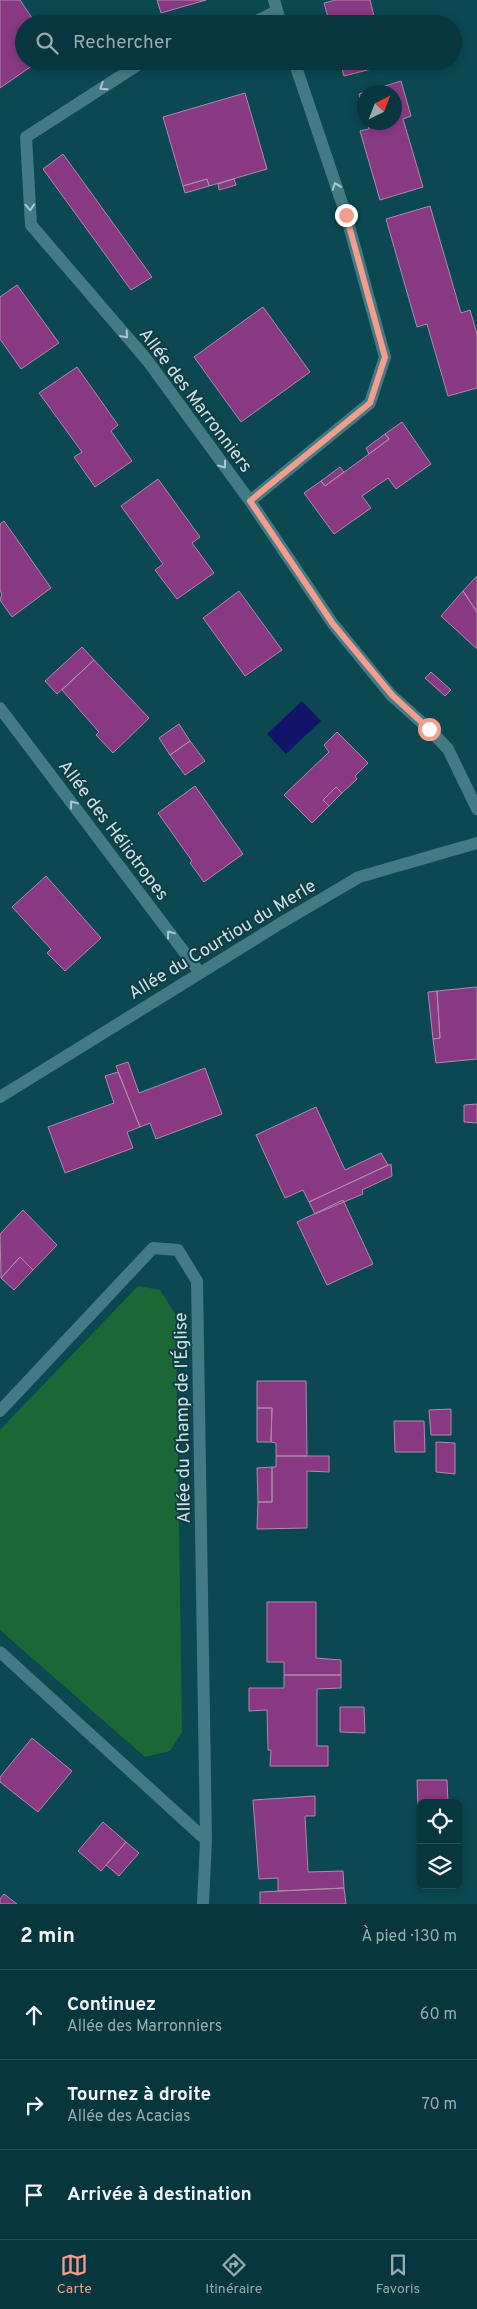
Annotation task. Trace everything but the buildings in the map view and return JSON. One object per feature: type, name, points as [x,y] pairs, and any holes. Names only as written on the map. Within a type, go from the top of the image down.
[{"type":"street","points":[[262,15],[275,5]]},
{"type":"street","name":"Allée des Marronniers","points":[[130,70],[26,137],[31,225],[147,360],[250,501],[333,624],[392,695],[448,749],[477,810]]},
{"type":"street","points":[[250,501],[370,403],[385,357],[346,215],[297,70]]},
{"type":"street","name":"Allée des Héliotropes","points":[[0,708],[200,973]]},
{"type":"street","name":"Allée du Courtiou du Merle","points":[[0,1096],[359,877],[477,843]]},
{"type":"street","name":"Allée du Champ de l'Église","points":[[0,1411],[153,1248],[178,1250],[197,1281],[206,1840],[204,1904]]},
{"type":"street","points":[[0,1652],[206,1840]]},
{"type":"green space","points":[[138,1286],[160,1290],[176,1315],[182,1732],[170,1751],[145,1757],[0,1630],[0,1430]]},
{"type":"shaded area","points":[[302,701],[321,721],[286,754],[267,734]]},
{"type":"route","points":[[346,215],[385,357],[370,403],[321,445],[250,501],[333,624],[392,695],[429,729]]}]
